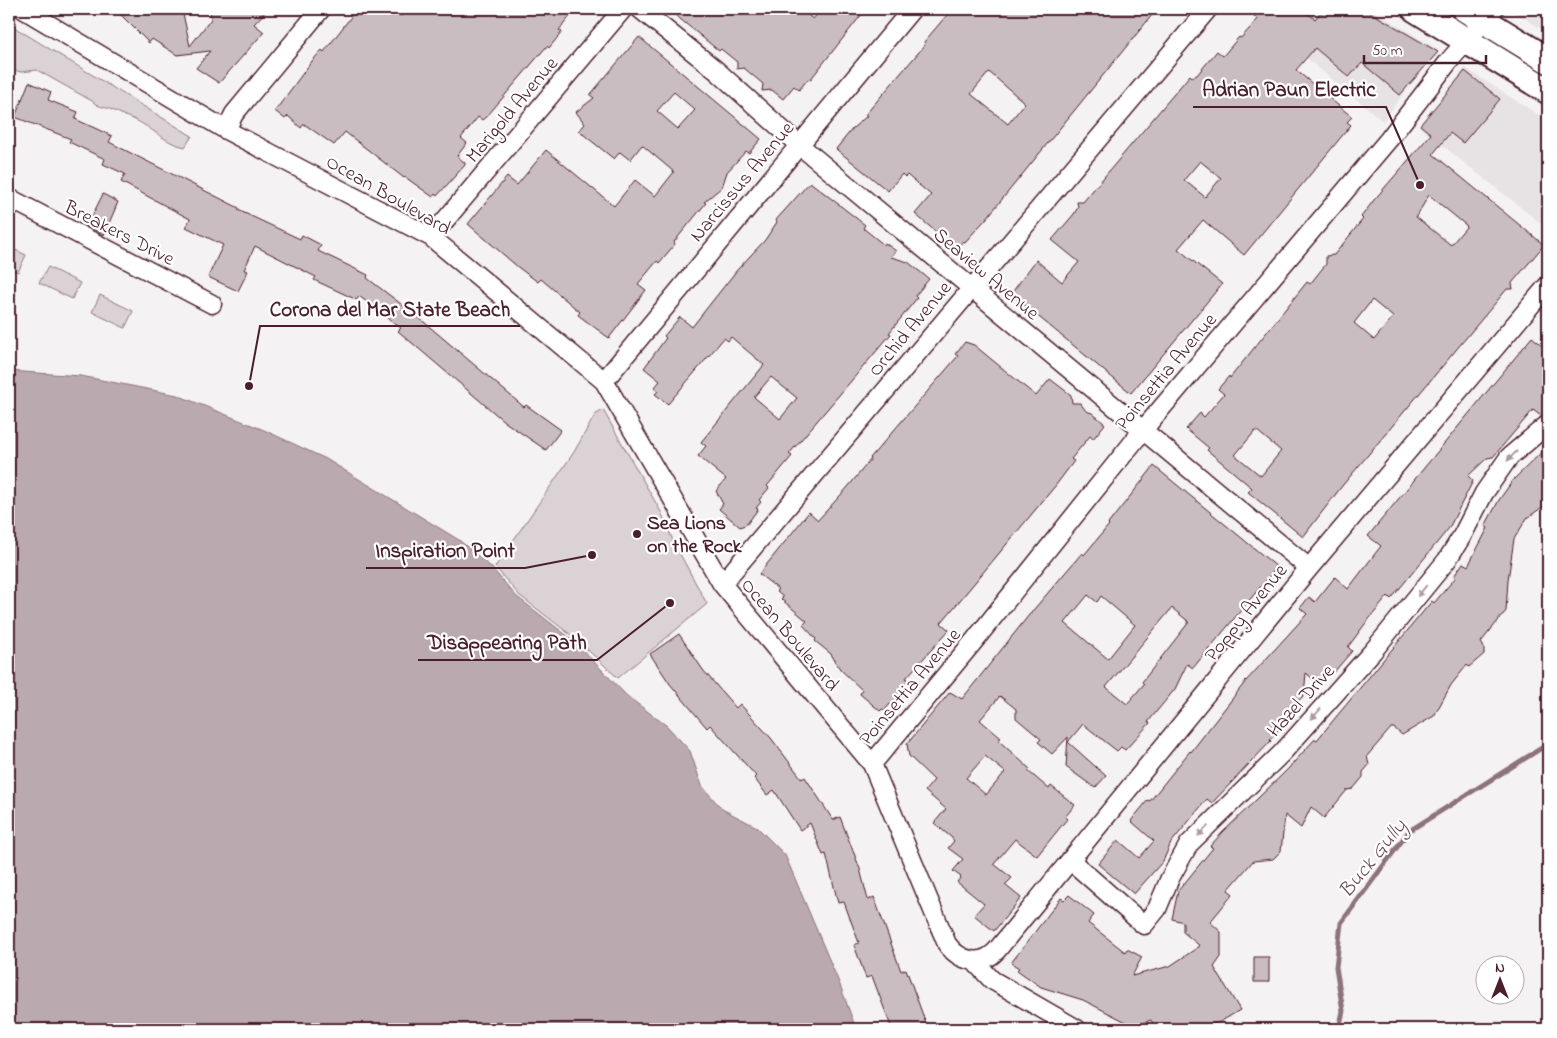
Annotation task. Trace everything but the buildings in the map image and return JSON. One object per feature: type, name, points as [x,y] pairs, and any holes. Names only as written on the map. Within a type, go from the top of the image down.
[{"type":"highway","points":[[1415,9],[1548,91]]},
{"type":"highway","points":[[1481,13],[1548,60]]},
{"type":"street","name":"Ocean Boulevard","points":[[23,9],[226,130],[431,237],[604,381],[722,584],[872,764],[948,944],[954,953],[974,961]]},
{"type":"street","points":[[226,130],[234,114],[321,9]]},
{"type":"street","name":"Marigold Avenue","points":[[431,237],[623,9]]},
{"type":"street","name":"Seaview Avenue","points":[[640,9],[717,71],[798,144],[970,288],[1309,568]]},
{"type":"street","name":"Narcissus Avenue","points":[[604,381],[798,144],[912,9]]},
{"type":"street","name":"Orchid Avenue","points":[[722,584],[798,496],[970,288],[1208,9]]},
{"type":"street","name":"Poinsettia Avenue","points":[[872,764],[974,641],[1143,430],[1389,139],[1467,40],[1481,13]]},
{"type":"street","name":"Breakers Drive","points":[[9,198],[212,304]]},
{"type":"street","name":"Poppy Avenue","points":[[974,961],[985,960],[992,956],[1309,568],[1548,285]]},
{"type":"street","name":"Hazel Drive","points":[[1070,860],[1144,925],[1151,919],[1170,878],[1189,844],[1282,752],[1373,651],[1446,560],[1466,528],[1484,493],[1510,457],[1548,424]]},
{"type":"street","points":[[974,961],[992,980],[1077,1029]]},
{"type":"shaded area","points":[[1247,9],[1370,9],[1437,49],[1383,121]]},
{"type":"shaded area","points":[[1515,9],[1548,9],[1548,33],[1513,11]]},
{"type":"shaded area","points":[[9,24],[192,136],[185,147],[171,142],[133,119],[97,105],[37,70],[21,72],[9,69]]},
{"type":"shaded area","points":[[1465,68],[1548,121],[1548,229],[1419,127]]},
{"type":"shaded area","points":[[9,247],[26,255],[18,272],[9,268]]},
{"type":"shaded area","points":[[48,267],[80,283],[72,299],[39,283]]},
{"type":"shaded area","points":[[100,295],[133,311],[125,328],[92,312]]},
{"type":"shaded area","points":[[9,371],[81,376],[177,395],[264,430],[326,459],[459,540],[491,567],[516,596],[574,641],[627,696],[667,726],[690,751],[702,786],[722,809],[757,827],[785,855],[840,985],[856,1029],[9,1029]]},
{"type":"shaded area","points":[[603,410],[661,512],[674,543],[707,604],[618,678],[576,639],[519,595],[495,567],[574,452],[595,415]]},
{"type":"waterway","name":"Buck Gully","points":[[1339,1029],[1343,1011],[1336,967],[1341,923],[1409,831],[1548,744]]},
{"type":"place","name":"Adrian Paun Electric","points":[[1420,185]]},
{"type":"place","name":"Corona del Mar State Beach","points":[[249,386]]},
{"type":"place","name":"Sea Lions on the Rock","points":[[637,534]]},
{"type":"place","name":"Inspiration Point","points":[[592,555]]},
{"type":"place","name":"Disappearing Path","points":[[670,603]]}]
